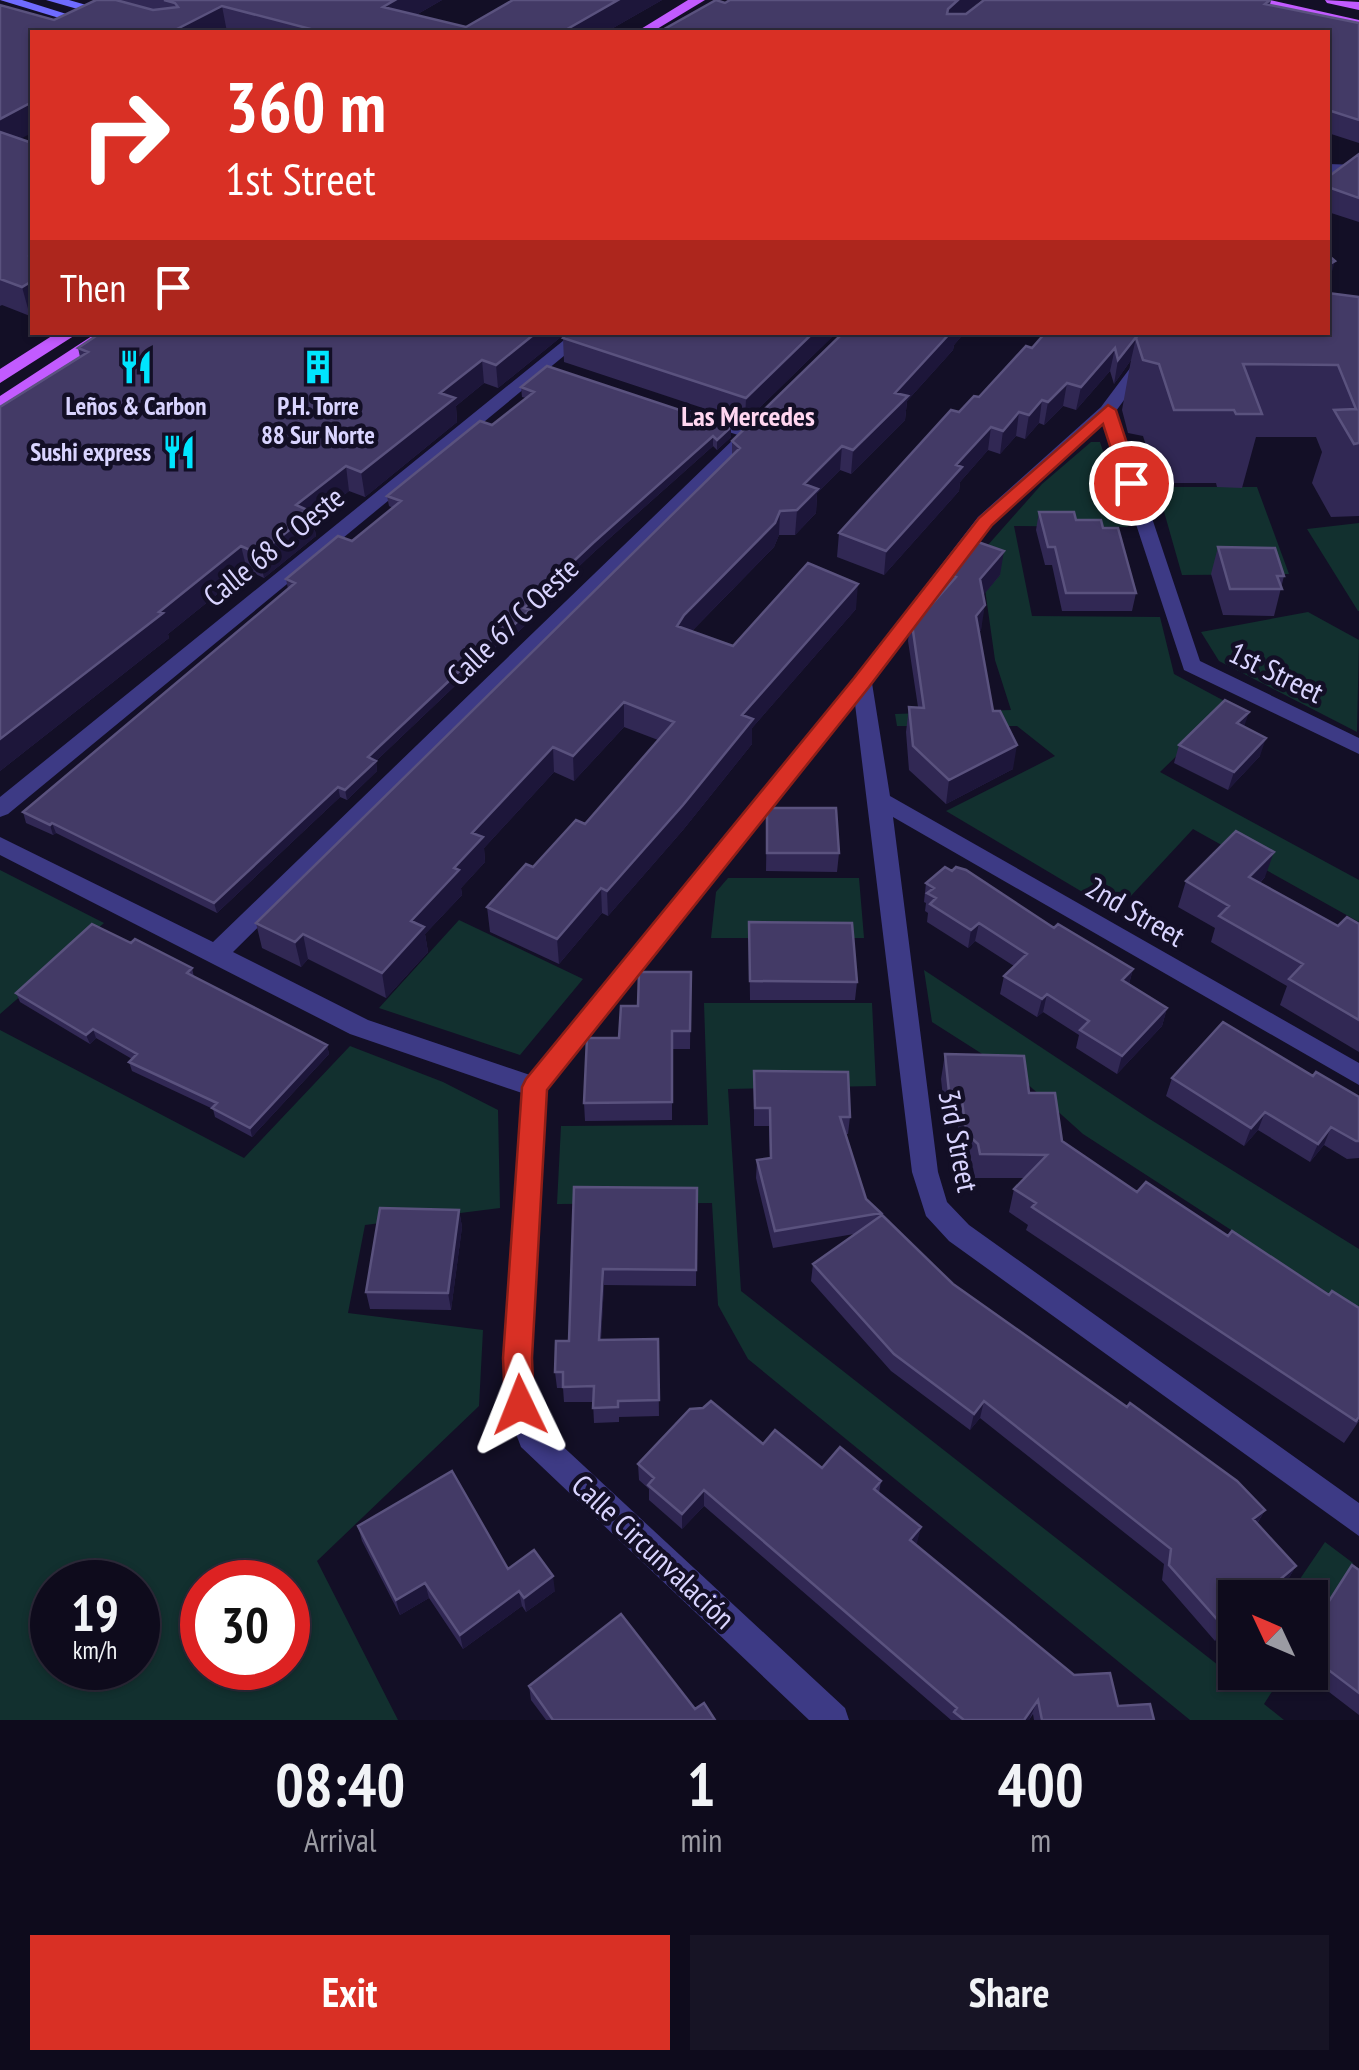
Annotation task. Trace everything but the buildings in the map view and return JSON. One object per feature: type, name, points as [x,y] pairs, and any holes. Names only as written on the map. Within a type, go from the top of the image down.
[{"type":"main road","points":[[1252,0],[1359,24]]},
{"type":"main road","points":[[1332,0],[1359,6]]},
{"type":"main road","points":[[648,30],[704,5]]},
{"type":"main road","points":[[674,30],[704,5]]},
{"type":"main road","points":[[0,377],[67,335]]},
{"type":"main road","points":[[0,404],[105,335]]},
{"type":"street","points":[[6,0],[117,30]]},
{"type":"street","points":[[53,0],[165,30]]},
{"type":"street","points":[[1330,168],[1359,168]]},
{"type":"street","name":"Calle 68 C Oeste","points":[[0,809],[554,368],[582,335]]},
{"type":"street","points":[[0,844],[359,1026],[535,1087],[862,682],[985,522],[1108,410],[1164,335]]},
{"type":"street","points":[[675,408],[750,433]]},
{"type":"street","name":"Calle 67 C Oeste","points":[[215,955],[776,408]]},
{"type":"street","name":"1st Street","points":[[1108,410],[1191,665],[1359,747]]},
{"type":"street","name":"3rd Street","points":[[862,682],[925,1172],[935,1208],[959,1233],[1359,1521]]},
{"type":"street","name":"2nd Street","points":[[880,800],[1359,1076]]},
{"type":"street","name":"Calle Circunvalación","points":[[535,1087],[518,1358],[520,1405],[531,1437],[833,1720]]},
{"type":"green space","points":[[1091,442],[1100,442],[1128,527],[1014,526],[1032,616],[1160,617],[1174,674],[1230,704],[1160,772],[1359,880],[1359,922],[1193,829],[1116,912],[946,811],[1055,756],[1017,726],[897,726],[895,714],[1011,710],[995,660],[980,554],[1042,484]]},
{"type":"green space","points":[[1157,487],[1257,487],[1289,574],[1182,575]]},
{"type":"green space","points":[[1359,523],[1359,611],[1358,611],[1307,529]]},
{"type":"green space","points":[[1308,612],[1359,640],[1357,732],[1219,661],[1201,632]]},
{"type":"green space","points":[[0,870],[104,923],[0,1014]]},
{"type":"green space","points":[[728,878],[859,878],[864,938],[711,938],[716,892]]},
{"type":"green space","points":[[459,920],[583,979],[520,1055],[379,1008]]},
{"type":"green space","points":[[924,970],[1148,1118],[1359,1249],[1359,1313],[1083,1134],[1023,1080],[932,1022]]},
{"type":"green space","points":[[704,1003],[872,1003],[876,1086],[728,1089],[741,1291],[1218,1665],[1218,1690],[1273,1690],[1264,1704],[1284,1720],[1190,1720],[748,1359],[718,1305],[712,1203],[557,1204],[561,1126],[708,1125]]},
{"type":"green space","points":[[0,1030],[244,1158],[350,1046],[443,1082],[498,1110],[500,1208],[365,1225],[348,1313],[483,1330],[479,1406],[317,1561],[398,1720],[0,1720]]},
{"type":"green space","points":[[1325,1542],[1353,1563],[1328,1603],[1328,1580],[1299,1580]]},
{"type":"place","name":"Leños & Carbon","points":[[136,367]]},
{"type":"place","name":"P.H. Torre 88 Sur Norte","points":[[318,367]]},
{"type":"place","name":"Sushi express","points":[[179,452]]},
{"type":"district","name":"Las Mercedes","points":[[748,416]]},
{"type":"route","points":[[520,1405],[518,1358],[535,1087],[862,682],[985,522],[1108,410],[1131,483]]}]
